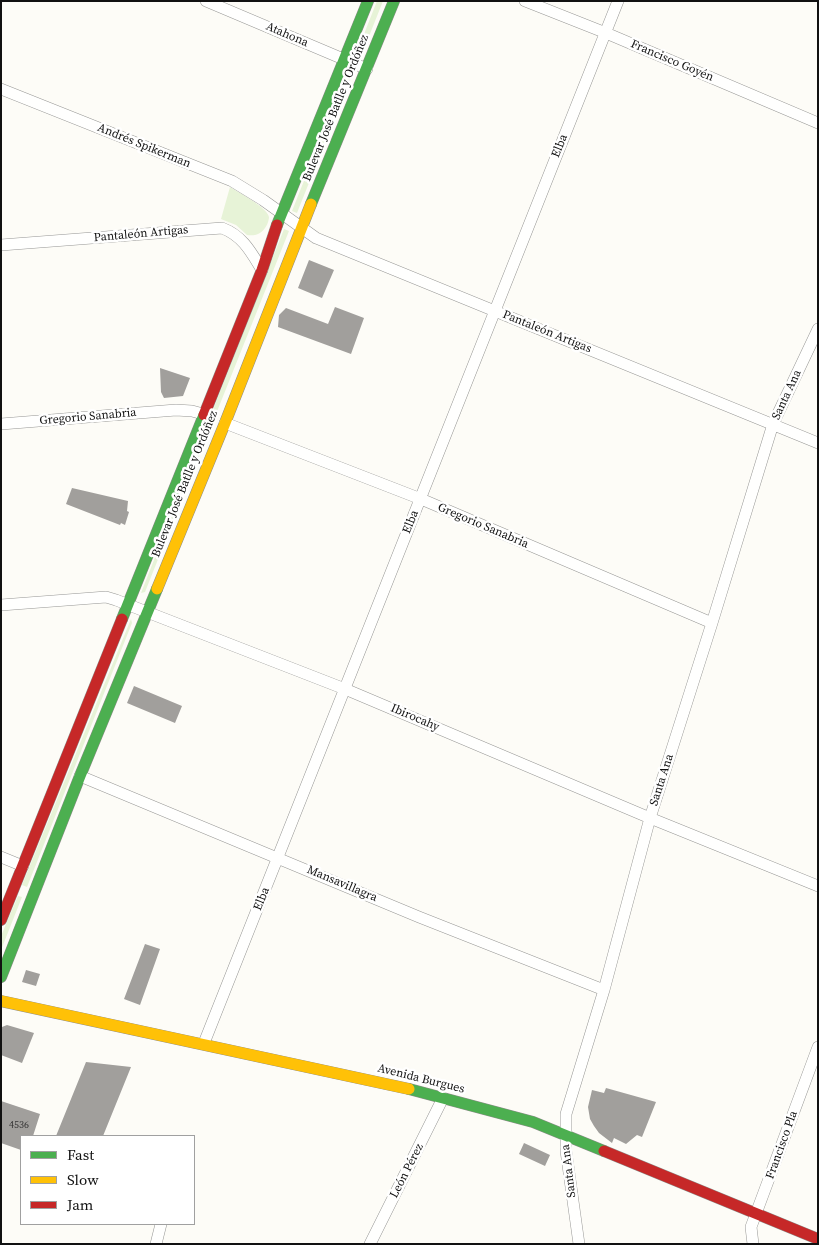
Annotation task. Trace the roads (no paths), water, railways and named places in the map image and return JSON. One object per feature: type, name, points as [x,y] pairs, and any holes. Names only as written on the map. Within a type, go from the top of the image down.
[{"type":"main road","name":"Bulevar José Batlle y Ordóñez","points":[[1,920],[129,605],[203,414],[262,270],[281,214],[368,1]]},
{"type":"main road","name":"Bulevar José Batlle y Ordóñez","points":[[1,977],[80,776],[225,423],[301,228],[394,1]]},
{"type":"main road","name":"Avenida Burgues","points":[[1,1001],[204,1043],[404,1088],[533,1122],[818,1239]]},
{"type":"street","name":"Atahona","points":[[206,1],[367,69]]},
{"type":"street","name":"Francisco Goyén","points":[[525,1],[606,33],[818,123]]},
{"type":"street","name":"Elba","points":[[204,1043],[618,1]]},
{"type":"street","name":"Andrés Spikerman","points":[[1,89],[224,178],[263,200],[281,214]]},
{"type":"street","name":"Pantaleón Artigas","points":[[281,214],[316,238],[818,443]]},
{"type":"street","name":"Pantaleón Artigas","points":[[1,245],[222,228],[241,239],[262,270]]},
{"type":"street","name":"Santa Ana","points":[[579,1244],[566,1151],[566,1114],[604,990],[650,818],[773,424],[818,330]]},
{"type":"street","name":"Gregorio Sanabria","points":[[1,424],[176,410],[203,414]]},
{"type":"street","name":"Gregorio Sanabria","points":[[225,423],[421,499],[712,623]]},
{"type":"street","name":"Ibirocahy","points":[[1,605],[106,597],[345,688],[650,818],[818,886]]},
{"type":"street","name":"Mansavillagra","points":[[80,776],[419,917],[604,990]]},
{"type":"street","points":[[1,857],[23,866]]},
{"type":"street","name":"Francisco Pla","points":[[753,1244],[751,1227],[755,1214],[818,1047]]},
{"type":"street","name":"León Pérez","points":[[370,1244],[444,1098]]},
{"type":"street","points":[[156,1244],[160,1225]]}]
